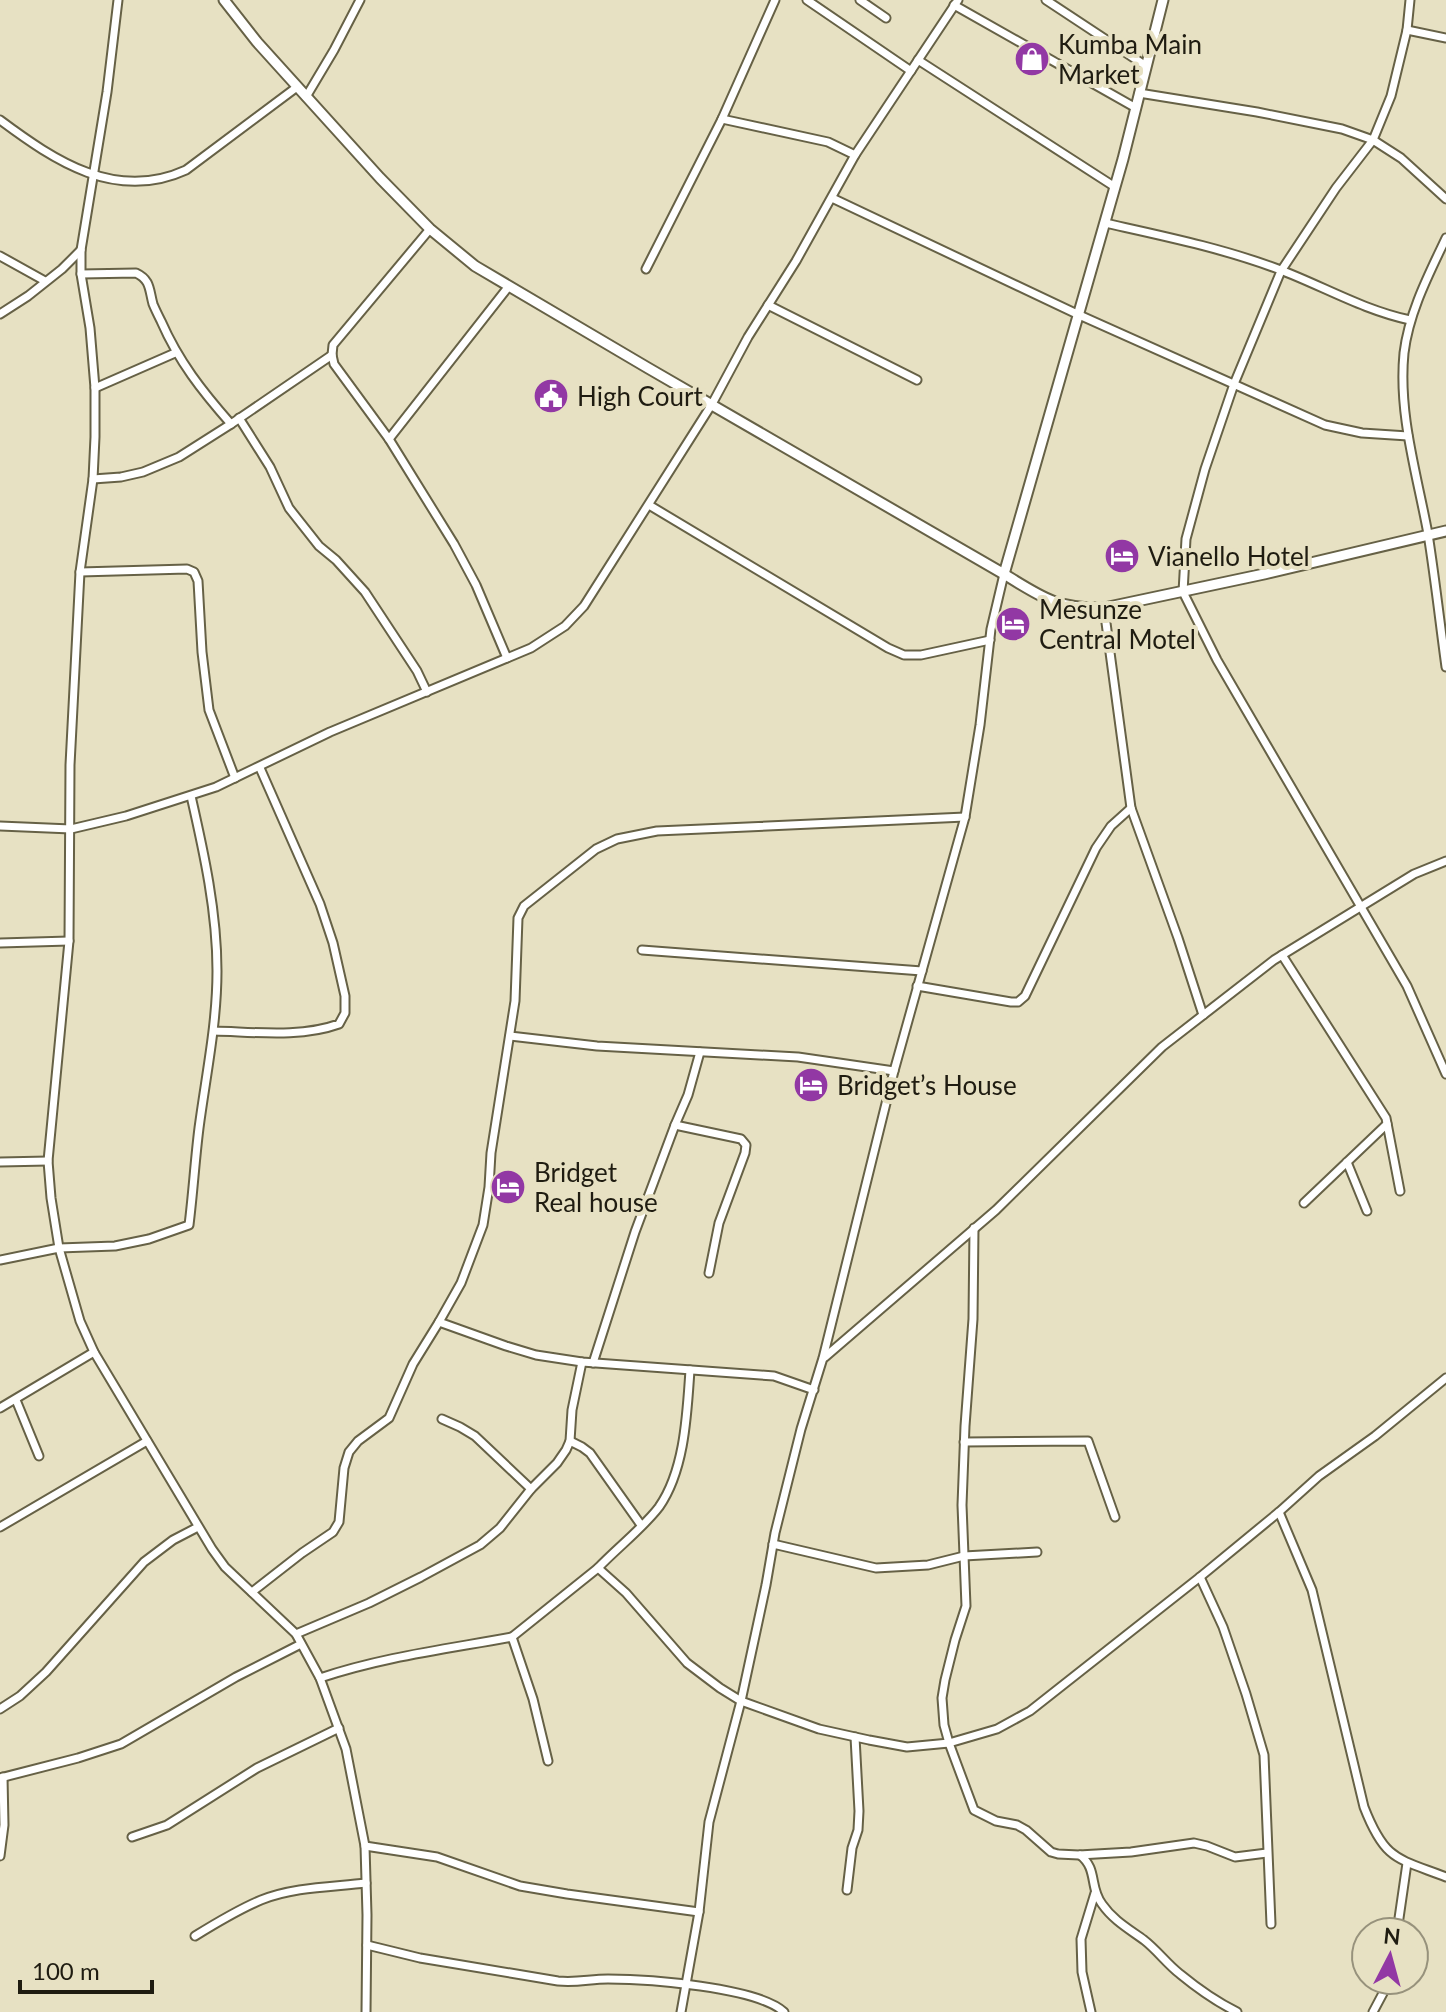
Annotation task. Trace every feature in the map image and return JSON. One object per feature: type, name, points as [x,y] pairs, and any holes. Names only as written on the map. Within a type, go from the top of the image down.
[{"type":"street","points":[[118,0],[81,250],[81,274],[95,388],[93,479],[80,572],[70,765],[69,941],[48,1161],[51,1198],[59,1248],[80,1321],[94,1352],[225,1567],[296,1634],[320,1678],[346,1749],[365,1846],[366,2012]]},
{"type":"street","points":[[224,0],[297,87],[430,229],[475,266],[1036,595],[1059,605],[1104,608],[1446,531]]},
{"type":"street","points":[[306,97],[360,0]]},
{"type":"street","points":[[646,269],[722,119],[775,0]]},
{"type":"street","points":[[807,0],[911,71]]},
{"type":"street","points":[[860,0],[886,18]]},
{"type":"street","points":[[1046,0],[1146,66]]},
{"type":"street","points":[[681,2012],[699,1912],[709,1822],[741,1701],[773,1544],[894,1071],[965,817],[990,640],[1004,574],[1115,187],[1163,0]]},
{"type":"street","points":[[1410,0],[1407,30],[1391,96],[1373,140],[1336,188],[1281,271],[1234,384],[1205,469],[1186,539],[1183,592],[1217,660],[1407,986],[1446,1074]]},
{"type":"street","points":[[0,826],[71,829],[191,796],[260,768],[330,732],[507,658],[547,639],[565,626],[584,606],[649,505],[712,404],[855,155],[956,3],[1136,108]]},
{"type":"street","points":[[1407,30],[1446,38]]},
{"type":"street","points":[[918,60],[1115,187]]},
{"type":"street","points":[[0,120],[33,144],[94,176],[125,182],[167,179],[186,170],[297,87]]},
{"type":"street","points":[[1139,93],[1342,129],[1373,140],[1401,158],[1442,189],[1446,199]]},
{"type":"street","points":[[722,119],[828,142],[855,155]]},
{"type":"street","points":[[832,198],[1077,314],[1325,425],[1362,433],[1408,436]]},
{"type":"street","points":[[1105,223],[1244,257],[1343,299],[1386,315],[1410,320]]},
{"type":"street","points":[[430,229],[333,345],[332,355],[334,364],[389,439],[454,544],[476,585],[507,658]]},
{"type":"street","points":[[1446,238],[1410,320],[1404,352],[1408,436],[1428,535],[1446,667]]},
{"type":"street","points":[[0,314],[28,296],[81,250]]},
{"type":"street","points":[[0,256],[45,281]]},
{"type":"street","points":[[81,274],[136,273],[144,277],[151,287],[153,304],[175,353],[231,424]]},
{"type":"street","points":[[389,439],[509,286]]},
{"type":"street","points":[[768,305],[917,380]]},
{"type":"street","points":[[95,388],[175,353]]},
{"type":"street","points":[[93,479],[143,472],[179,457],[332,355]]},
{"type":"street","points":[[239,418],[270,467],[289,508],[319,546],[365,592],[417,671],[427,692]]},
{"type":"street","points":[[649,505],[904,655],[921,655],[990,640]]},
{"type":"street","points":[[80,572],[187,569],[194,572],[198,581],[209,710],[235,778]]},
{"type":"street","points":[[1104,608],[1131,808],[1203,1015]]},
{"type":"street","points":[[214,1031],[314,1031],[339,1024],[345,1013],[344,984],[320,904],[260,768]]},
{"type":"street","points":[[0,1260],[59,1248],[115,1246],[149,1239],[189,1225],[199,1127],[214,1031],[217,972],[216,930],[191,796]]},
{"type":"street","points":[[917,986],[1018,1002],[1025,996],[1096,848],[1111,826],[1131,808]]},
{"type":"street","points":[[252,1592],[333,1532],[339,1522],[344,1468],[349,1452],[358,1441],[389,1418],[413,1364],[461,1283],[483,1225],[515,1001],[516,940],[520,911],[524,906],[596,849],[617,839],[657,831],[965,817]]},
{"type":"street","points":[[823,1358],[996,1210],[1162,1047],[1282,955],[1414,874],[1446,861]]},
{"type":"street","points":[[0,943],[69,941]]},
{"type":"street","points":[[642,950],[922,971]]},
{"type":"street","points":[[1282,955],[1386,1118],[1400,1191]]},
{"type":"street","points":[[510,1036],[597,1046],[798,1057],[894,1071]]},
{"type":"street","points":[[593,1363],[635,1232],[688,1095],[700,1052]]},
{"type":"street","points":[[1304,1203],[1387,1124]]},
{"type":"street","points":[[675,1125],[741,1139],[746,1145],[719,1223],[709,1273]]},
{"type":"street","points":[[0,1162],[48,1161]]},
{"type":"street","points":[[1347,1162],[1367,1211]]},
{"type":"street","points":[[974,1228],[973,1319],[962,1505],[966,1606],[942,1698],[949,1743],[974,1810],[996,1821],[1017,1825],[1051,1852],[1079,1855],[1131,1852],[1194,1843],[1235,1857],[1267,1853]]},
{"type":"street","points":[[439,1322],[536,1355],[593,1363],[774,1376],[814,1390]]},
{"type":"street","points":[[0,1408],[94,1352]]},
{"type":"street","points":[[296,1634],[382,1596],[480,1545],[500,1528],[566,1450],[582,1362]]},
{"type":"street","points":[[320,1678],[392,1658],[512,1637],[598,1568],[659,1506],[673,1479],[686,1426],[690,1370]]},
{"type":"street","points":[[598,1568],[626,1593],[687,1663],[741,1701],[819,1729],[855,1737],[907,1747],[949,1743],[997,1729],[1030,1711],[1200,1577],[1319,1476],[1375,1436],[1446,1378]]},
{"type":"street","points":[[16,1400],[39,1456]]},
{"type":"street","points":[[442,1419],[475,1436],[531,1489]]},
{"type":"street","points":[[0,1527],[147,1441]]},
{"type":"street","points":[[570,1441],[590,1453],[641,1525]]},
{"type":"street","points":[[964,1442],[1088,1441],[1115,1517]]},
{"type":"street","points":[[1279,1512],[1312,1590],[1364,1807],[1374,1834],[1387,1850],[1407,1863],[1446,1877]]},
{"type":"street","points":[[0,1709],[20,1696],[46,1672],[144,1562],[173,1540],[198,1527]]},
{"type":"street","points":[[773,1544],[876,1568],[928,1565],[964,1556],[1037,1552]]},
{"type":"street","points":[[1200,1577],[1223,1627],[1264,1755],[1271,1924]]},
{"type":"street","points":[[512,1637],[533,1699],[548,1761]]},
{"type":"street","points":[[0,1856],[4,1825],[2,1777],[121,1744],[236,1677],[301,1644]]},
{"type":"street","points":[[132,1837],[167,1825],[257,1768],[339,1728]]},
{"type":"street","points":[[847,1890],[859,1811],[855,1737]]},
{"type":"street","points":[[365,1846],[437,1857],[520,1886],[699,1912]]},
{"type":"street","points":[[1079,1855],[1091,1868],[1095,1892],[1101,1903],[1116,1920],[1226,2010],[1237,2012]]},
{"type":"street","points":[[1399,1916],[1407,1863]]},
{"type":"street","points":[[195,1936],[232,1913],[264,1899],[301,1890],[366,1883]]},
{"type":"street","points":[[1091,2012],[1082,1972],[1081,1939],[1095,1892]]},
{"type":"street","points":[[367,1945],[420,1958],[558,1981],[576,1983],[607,1979],[686,1984],[751,1996],[778,2006],[784,2012]]},
{"type":"place","name":"Kumba Main Market","points":[[1032,59]]},
{"type":"place","name":"High Court","points":[[551,396]]},
{"type":"place","name":"Vianello Hotel","points":[[1122,556]]},
{"type":"place","name":"Mesunze Central Motel","points":[[1013,624]]},
{"type":"place","name":"Bridget’s House","points":[[811,1085]]},
{"type":"place","name":"Bridget Real house","points":[[508,1187]]}]
